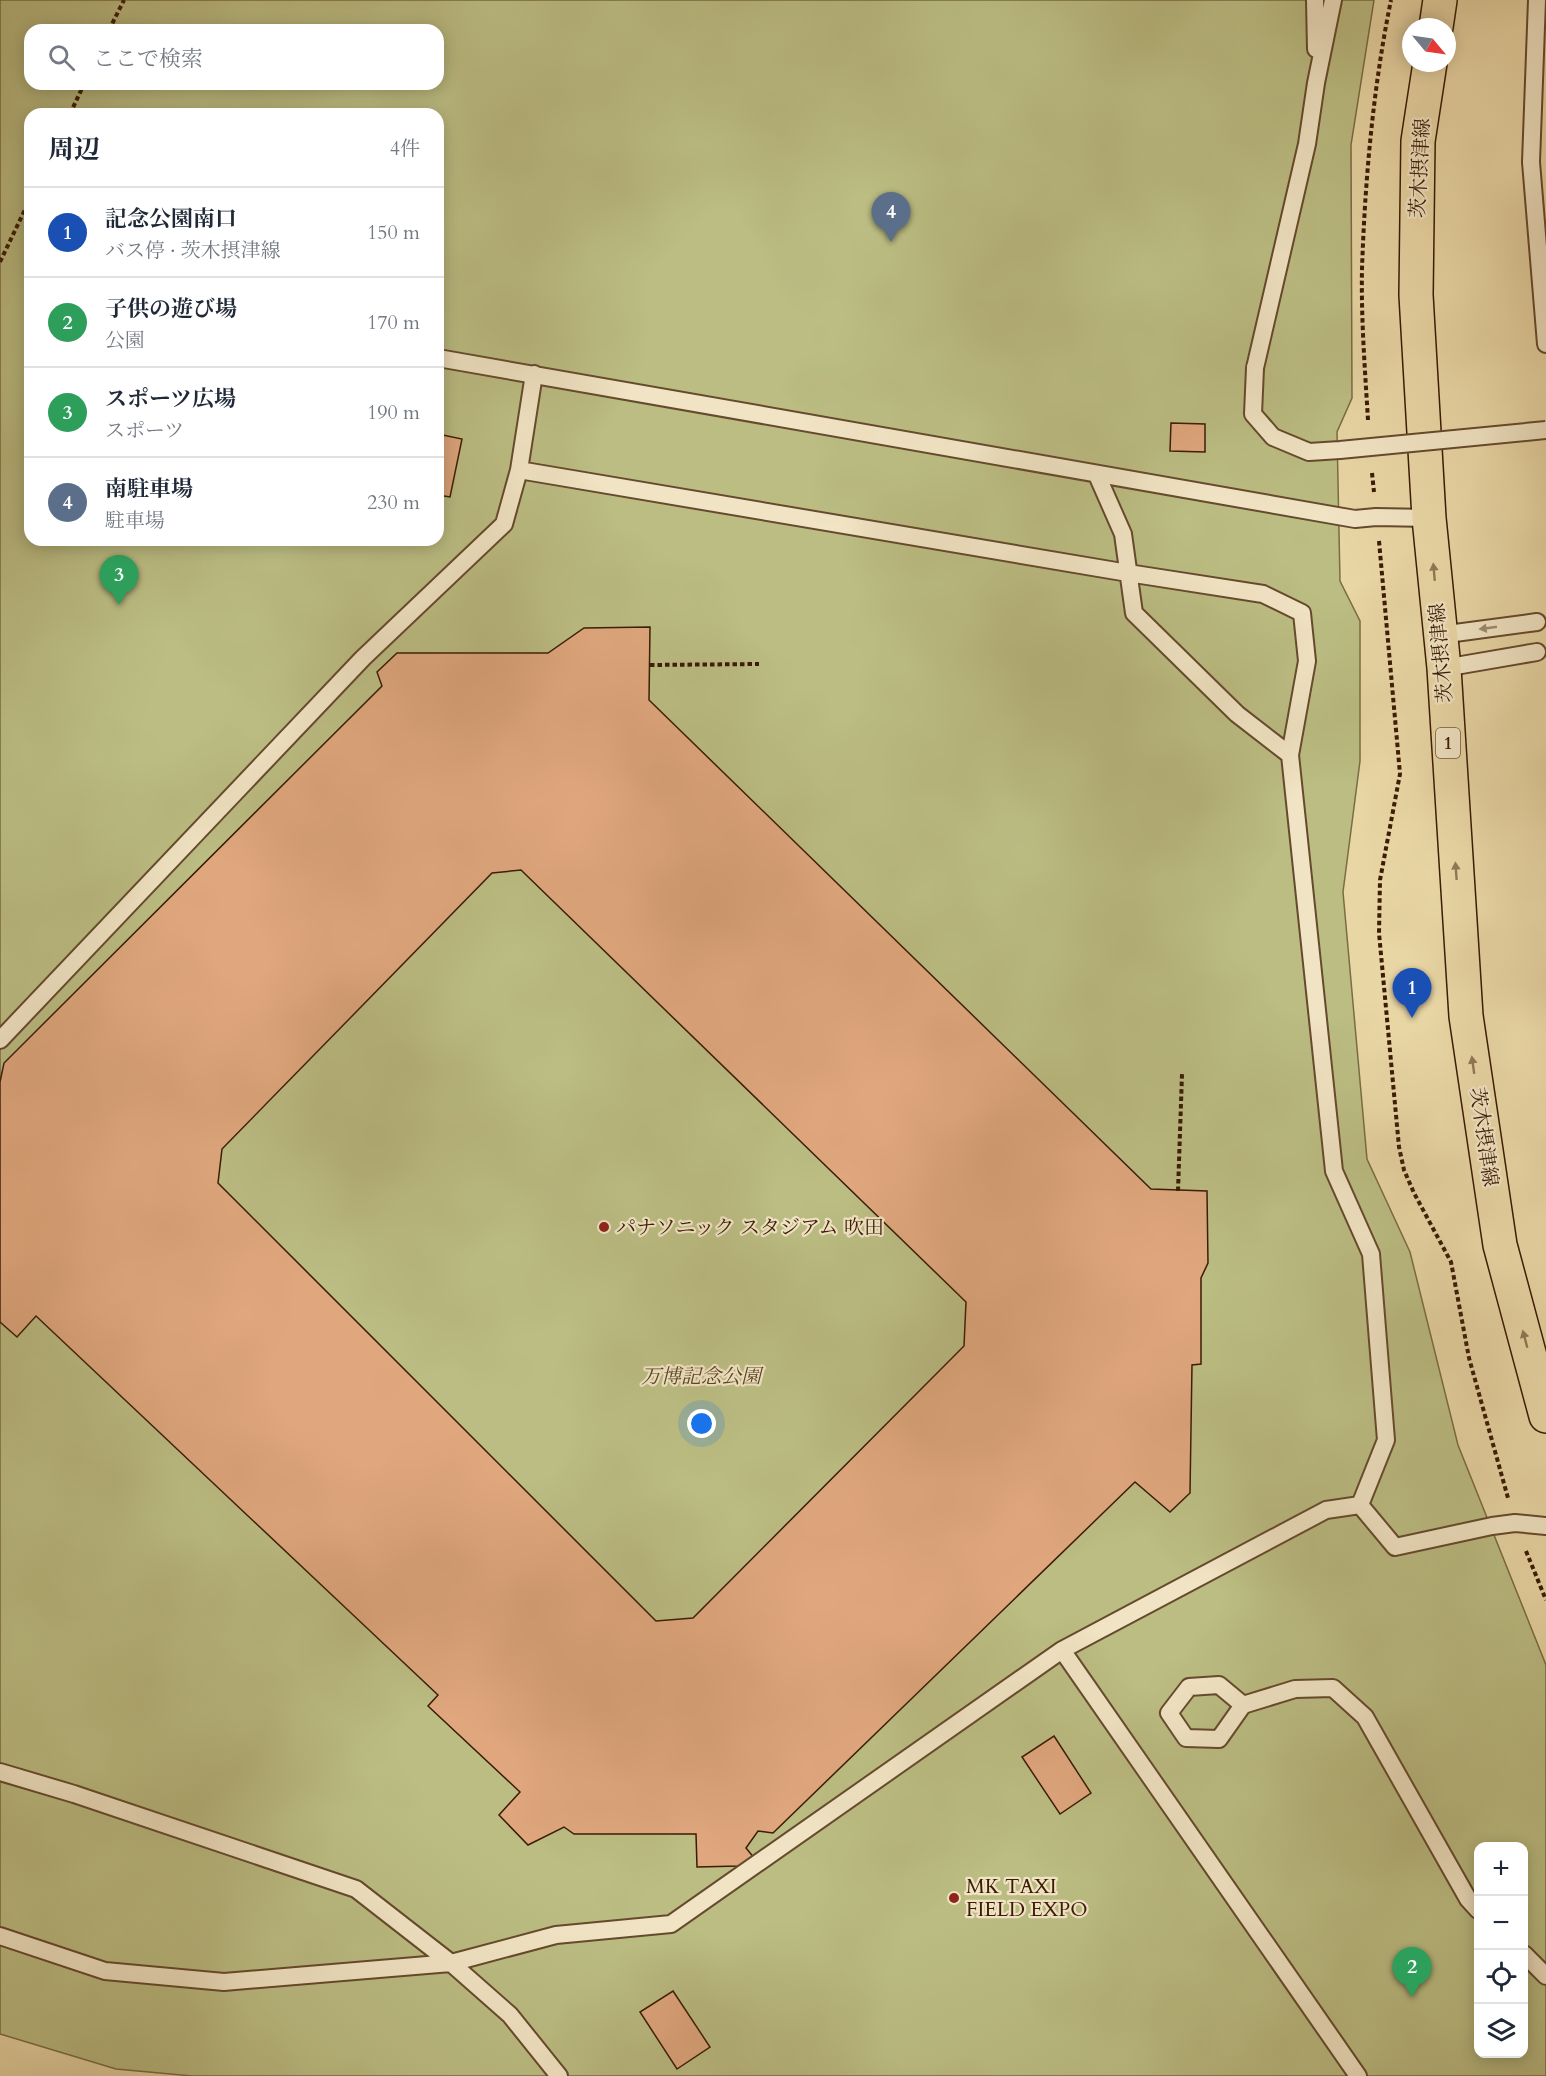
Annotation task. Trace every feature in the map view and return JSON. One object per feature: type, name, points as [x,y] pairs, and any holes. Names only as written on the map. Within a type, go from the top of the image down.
[{"type":"main road","points":[[1437,18],[1440,0]]},
{"type":"main road","name":"茨木摂津線","points":[[1429,72],[1418,141],[1416,295],[1429,518],[1444,668],[1466,1016],[1500,1245],[1546,1416]]},
{"type":"lane","points":[[1315,0],[1316,83]]},
{"type":"lane","points":[[1333,0],[1316,83],[1307,144],[1255,368],[1253,414],[1273,437],[1309,452],[1546,430]]},
{"type":"lane","points":[[1538,0],[1531,162],[1546,344]]},
{"type":"lane","points":[[444,359],[1355,519],[1429,518]]},
{"type":"lane","points":[[0,1040],[363,658],[504,524],[519,470],[534,374]]},
{"type":"lane","points":[[519,470],[1263,594],[1302,613],[1307,661],[1290,755],[1334,1172],[1371,1254],[1386,1440],[1360,1505]]},
{"type":"lane","points":[[1097,475],[1123,534],[1134,613],[1237,714],[1290,755]]},
{"type":"lane","points":[[1440,635],[1537,622]]},
{"type":"lane","points":[[1444,668],[1537,652]]},
{"type":"lane","points":[[1360,1505],[1395,1547],[1492,1526],[1515,1524],[1546,1526]]},
{"type":"lane","points":[[0,1936],[105,1971],[224,1982],[451,1963],[556,1935],[671,1924],[1062,1650],[1326,1510],[1360,1505]]},
{"type":"lane","points":[[1062,1650],[1358,2076]]},
{"type":"lane","points":[[1243,1705],[1295,1689],[1334,1688],[1365,1717],[1468,1899],[1474,1905]]},
{"type":"lane","points":[[0,1772],[74,1794],[356,1889],[451,1963],[510,2015],[559,2076]]},
{"type":"lane","points":[[1528,1958],[1546,1976]]},
{"type":"path","points":[[113,24],[124,0]]},
{"type":"path","points":[[1368,421],[1362,270],[1370,142],[1391,0]]},
{"type":"path","points":[[73,108],[81,90]]},
{"type":"path","points":[[0,262],[24,212]]},
{"type":"path","points":[[1380,558],[1400,774],[1380,880],[1378,905],[1399,1147],[1404,1170],[1414,1193],[1451,1262],[1469,1358],[1515,1524],[1546,1600]]},
{"type":"path","points":[[650,665],[759,664]]},
{"type":"path","points":[[1178,1191],[1182,1074]]},
{"type":"green space","name":"万博記念公園","points":[[0,0],[1374,0],[1351,145],[1352,398],[1337,432],[1340,581],[1360,621],[1360,761],[1343,892],[1367,1159],[1410,1252],[1458,1445],[1546,1665],[1546,2076],[192,2076],[116,2069],[0,2034]]},
{"type":"building","points":[[1171,423],[1205,424],[1205,452],[1170,451]]},
{"type":"building","points":[[444,435],[462,439],[450,497],[444,496]]},
{"type":"building","name":"パナソニック スタジアム 吹田","points":[[650,627],[649,700],[1151,1189],[1207,1191],[1208,1263],[1201,1278],[1201,1364],[1192,1365],[1190,1493],[1170,1512],[1135,1482],[773,1833],[758,1831],[746,1848],[755,1859],[739,1866],[697,1867],[696,1834],[574,1834],[564,1827],[528,1845],[499,1815],[520,1792],[428,1706],[438,1695],[36,1316],[17,1337],[0,1322],[0,1082],[4,1063],[382,686],[377,672],[397,653],[548,653],[584,628]],"holes":[[[521,870],[966,1302],[964,1346],[693,1618],[656,1621],[218,1183],[222,1149],[492,873]]]},
{"type":"building","points":[[1054,1736],[1091,1793],[1060,1814],[1022,1757]]},
{"type":"building","points":[[673,1991],[710,2047],[677,2069],[640,2012]]},
{"type":"place","name":"南駐車場","points":[[891,242]]},
{"type":"place","name":"スポーツ広場","points":[[119,605]]},
{"type":"place","name":"記念公園南口","points":[[1412,1018]]},
{"type":"place","name":"パナソニック スタジアム 吹田","points":[[604,1227]]},
{"type":"place","name":"MK TAXI FIELD EXPO","points":[[954,1898]]},
{"type":"place","name":"子供の遊び場","points":[[1412,1997]]}]
